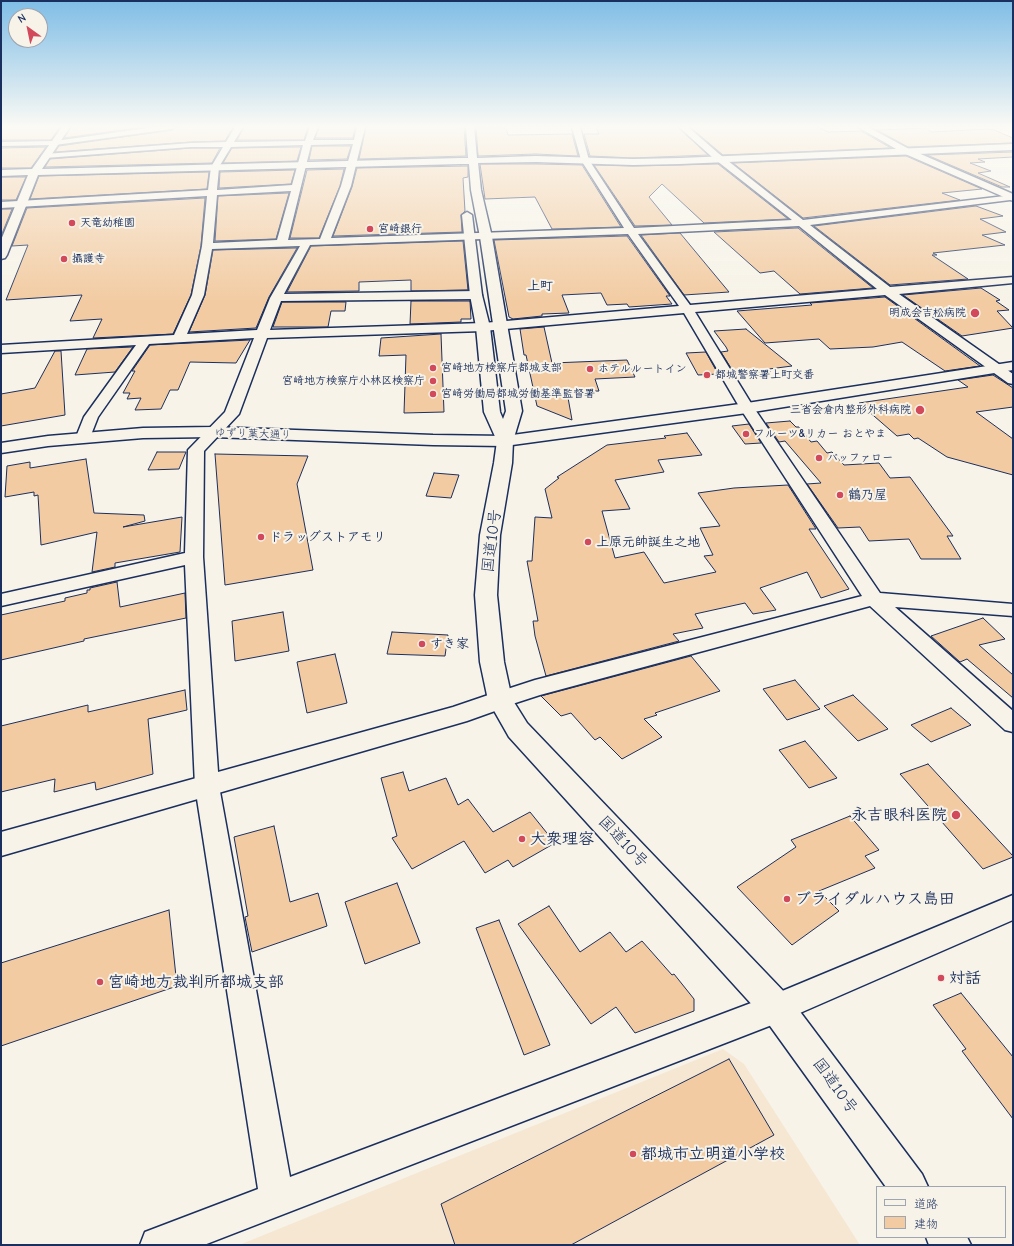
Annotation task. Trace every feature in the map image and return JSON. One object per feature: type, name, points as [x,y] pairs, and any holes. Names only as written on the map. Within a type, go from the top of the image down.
[{"type":"main road","points":[[1,255],[29,185]]},
{"type":"main road","name":"国道10号","points":[[475,185],[486,237],[514,411],[505,441],[503,462],[490,535],[486,595],[492,662],[500,700],[518,730],[778,1008],[908,1186]]},
{"type":"main road","points":[[984,185],[1012,195]]},
{"type":"main road","name":"国道10号","points":[[466,208],[476,295],[483,327],[492,412],[505,441]]},
{"type":"main road","name":"ゆずり葉大通り","points":[[1,448],[84,437],[143,433],[213,432],[433,440],[505,441],[747,408],[1006,367]]},
{"type":"main road","points":[[1,844],[458,716],[500,700]]},
{"type":"street","points":[[179,338],[198,295],[207,246],[213,185]]},
{"type":"street","points":[[324,242],[346,185]]},
{"type":"street","points":[[600,185],[630,231],[688,310],[747,408],[874,600],[1013,724]]},
{"type":"street","points":[[754,185],[889,292],[1006,367],[1013,380]]},
{"type":"street","points":[[1,205],[296,188],[282,243]]},
{"type":"street","points":[[207,246],[470,238],[801,223],[1012,195]]},
{"type":"street","points":[[277,1200],[207,786],[194,557],[196,450],[232,414],[276,298],[307,242]]},
{"type":"street","points":[[1,350],[262,334],[483,327],[499,324],[688,310],[1013,280]]},
{"type":"street","points":[[276,298],[476,295]]},
{"type":"street","points":[[84,437],[91,417],[146,340]]},
{"type":"street","points":[[1,600],[194,557]]},
{"type":"street","points":[[500,700],[535,688],[874,600],[1013,610]]},
{"type":"street","points":[[158,1245],[778,1008],[1013,907]]},
{"type":"shaded area","name":"都城市立明道小学校","points":[[723,1049],[744,1064],[860,1245],[239,1245]]},
{"type":"building","points":[[1,185],[22,185],[16,200],[1,200]]},
{"type":"building","points":[[35,185],[207,185],[207,189],[30,199]]},
{"type":"building","points":[[219,185],[270,185],[219,188]]},
{"type":"building","points":[[303,185],[340,185],[319,238],[290,238]]},
{"type":"building","points":[[352,185],[463,185],[465,211],[461,215],[462,232],[333,236]]},
{"type":"building","points":[[483,185],[595,185],[621,227],[552,229],[535,197],[485,199]]},
{"type":"building","points":[[608,185],[661,185],[649,197],[672,225],[635,226]]},
{"type":"building","points":[[663,185],[745,185],[788,219],[704,223]]},
{"type":"building","points":[[761,185],[973,185],[982,189],[942,193],[960,200],[803,218]]},
{"type":"building","points":[[998,185],[1006,185],[1010,187]]},
{"type":"building","points":[[289,193],[276,239],[215,241],[218,196]]},
{"type":"building","points":[[205,198],[201,246],[191,295],[173,334],[93,338],[102,319],[70,321],[82,295],[6,300],[28,245],[12,246],[27,208]]},
{"type":"building","points":[[976,206],[1003,216],[980,219],[1006,232],[982,235],[1005,245],[933,253],[937,255],[932,255],[968,279],[890,285],[814,226]]},
{"type":"building","points":[[1,209],[12,209],[1,236]]},
{"type":"building","points":[[798,228],[873,288],[800,294],[774,271],[760,273],[714,232]]},
{"type":"building","points":[[680,233],[729,292],[684,295],[641,235]]},
{"type":"building","points":[[627,236],[670,296],[666,296],[672,304],[629,307],[627,304],[607,305],[601,293],[562,295],[569,313],[542,314],[542,316],[513,319],[509,317],[494,240]]},
{"type":"building","points":[[463,241],[468,290],[411,291],[411,280],[359,282],[359,291],[287,292],[311,246]]},
{"type":"building","points":[[297,248],[269,297],[256,328],[189,332],[205,295],[213,250]]},
{"type":"building","points":[[981,288],[1000,300],[996,301],[1009,310],[997,311],[1013,328],[962,336],[903,295]]},
{"type":"building","points":[[885,297],[980,366],[945,371],[902,342],[873,347],[830,349],[819,339],[765,343],[737,311],[812,305],[810,303]]},
{"type":"building","points":[[411,301],[470,301],[471,319],[461,319],[461,322],[410,324]]},
{"type":"building","points":[[282,302],[346,302],[345,311],[331,311],[328,327],[273,327]]},
{"type":"building","points":[[544,327],[552,363],[627,360],[635,377],[595,379],[599,391],[567,392],[572,420],[537,406],[526,355],[524,355],[520,329]]},
{"type":"building","points":[[746,329],[792,366],[769,369],[770,372],[734,373],[721,352],[728,351],[714,331]]},
{"type":"building","points":[[441,334],[444,412],[404,413],[406,355],[379,356],[381,338]]},
{"type":"building","points":[[250,340],[236,363],[190,362],[178,390],[170,390],[161,409],[135,410],[141,398],[127,399],[130,393],[123,393],[135,371],[132,371],[150,345]]},
{"type":"building","points":[[133,347],[115,372],[75,375],[87,349]]},
{"type":"building","points":[[55,351],[61,351],[65,415],[1,426],[1,394],[35,388]]},
{"type":"building","points":[[706,352],[718,374],[698,375],[686,353]]},
{"type":"building","name":"三省会倉内整形外科病院","points":[[993,375],[1013,388],[1013,407],[976,412],[1013,439],[1013,475],[947,457],[918,438],[914,439],[909,434],[897,436],[859,403],[968,387],[958,380]]},
{"type":"building","points":[[790,421],[796,427],[799,427],[811,442],[817,441],[827,453],[832,452],[844,465],[879,463],[890,478],[910,477],[953,536],[947,536],[961,559],[921,559],[909,539],[869,541],[860,527],[838,528],[807,484],[821,483],[785,441],[779,442],[766,423]]},
{"type":"building","name":"フルーツ&リカー おとやま","points":[[749,424],[761,443],[745,444],[732,426]]},
{"type":"building","points":[[687,433],[702,455],[658,460],[664,472],[615,480],[630,509],[602,511],[615,558],[644,552],[664,583],[716,572],[704,556],[713,555],[700,528],[720,526],[698,493],[734,488],[788,485],[816,529],[809,529],[849,589],[821,598],[807,572],[760,588],[776,610],[753,614],[745,603],[695,614],[703,628],[673,634],[679,641],[546,676],[535,636],[533,621],[538,621],[527,561],[532,561],[535,517],[552,518],[545,489],[559,478],[557,477],[607,445],[666,438],[664,436]]},
{"type":"building","points":[[157,452],[186,452],[179,469],[148,470]]},
{"type":"building","points":[[215,454],[308,456],[297,484],[313,570],[225,585]]},
{"type":"building","points":[[86,459],[94,513],[144,515],[145,521],[123,527],[182,517],[180,552],[115,563],[115,567],[92,572],[97,532],[41,545],[38,495],[34,496],[34,492],[5,497],[7,466],[30,462],[30,468]]},
{"type":"building","points":[[434,473],[459,475],[451,498],[426,496]]},
{"type":"building","points":[[117,582],[120,607],[185,593],[186,618],[84,639],[84,641],[1,660],[1,615],[65,601],[65,598],[87,593],[87,590],[90,590],[90,588]]},
{"type":"building","points":[[283,612],[289,651],[235,661],[232,621]]},
{"type":"building","points":[[983,618],[1005,639],[979,645],[1013,675],[1013,698],[967,659],[960,662],[931,636]]},
{"type":"building","points":[[392,632],[448,635],[445,656],[387,654]]},
{"type":"building","points":[[335,654],[347,703],[307,713],[297,662]]},
{"type":"building","points":[[691,656],[720,691],[655,713],[657,715],[644,719],[662,737],[622,759],[600,737],[595,740],[571,713],[561,716],[541,696]]},
{"type":"building","points":[[795,680],[820,709],[787,720],[763,689]]},
{"type":"building","points":[[185,690],[187,710],[148,719],[153,774],[96,790],[95,782],[54,792],[55,779],[1,792],[1,726],[88,705],[88,712]]},
{"type":"building","points":[[853,695],[888,729],[858,741],[824,706]]},
{"type":"building","points":[[951,708],[971,725],[931,742],[911,725]]},
{"type":"building","points":[[805,741],[837,778],[809,788],[779,750]]},
{"type":"building","name":"永吉眼科医院","points":[[928,764],[1013,857],[983,869],[900,774]]},
{"type":"building","points":[[403,772],[409,791],[446,778],[458,805],[468,799],[493,832],[530,812],[555,843],[513,867],[508,860],[485,873],[464,841],[412,869],[392,838],[397,836],[381,778]]},
{"type":"building","points":[[850,816],[879,850],[865,856],[875,868],[819,891],[839,911],[792,945],[737,887],[796,847],[791,840]]},
{"type":"building","points":[[274,826],[290,902],[318,893],[327,926],[252,952],[245,917],[248,916],[234,837]]},
{"type":"building","points":[[397,883],[420,943],[365,964],[345,902]]},
{"type":"building","points":[[549,906],[580,952],[610,932],[626,952],[642,941],[672,975],[674,974],[694,999],[694,1011],[635,1033],[616,1007],[591,1024],[518,924]]},
{"type":"building","points":[[169,910],[177,986],[1,1046],[1,963]]},
{"type":"building","points":[[499,920],[550,1045],[524,1055],[476,928]]},
{"type":"building","points":[[961,993],[1013,1057],[1013,1119],[962,1051],[966,1049],[933,1005]]},
{"type":"building","points":[[729,1059],[774,1135],[571,1245],[455,1245],[441,1204]]},
{"type":"place","name":"天竜幼稚園","points":[[72,223]]},
{"type":"place","name":"宮崎銀行","points":[[370,229]]},
{"type":"place","name":"攝護寺","points":[[64,259]]},
{"type":"place","name":"明成会吉松病院","points":[[975,313]]},
{"type":"place","name":"宮崎地方検察庁都城支部","points":[[433,368]]},
{"type":"place","name":"ホテルルートイン","points":[[590,369]]},
{"type":"place","name":"都城警察署上町交番","points":[[707,375]]},
{"type":"place","name":"宮崎地方検察庁小林区検察庁","points":[[433,381]]},
{"type":"place","name":"宮崎労働局都城労働基準監督署","points":[[433,394]]},
{"type":"place","name":"三省会倉内整形外科病院","points":[[920,410]]},
{"type":"place","name":"フルーツ&リカー おとやま","points":[[746,434]]},
{"type":"place","name":"バッファロー","points":[[819,458]]},
{"type":"place","name":"鶴乃屋","points":[[840,495]]},
{"type":"place","name":"ドラッグストアモリ","points":[[261,537]]},
{"type":"place","name":"上原元帥誕生之地","points":[[588,542]]},
{"type":"place","name":"すき家","points":[[422,644]]},
{"type":"place","name":"永吉眼科医院","points":[[956,815]]},
{"type":"place","name":"大衆理容","points":[[522,839]]},
{"type":"place","name":"ブライダルハウス島田","points":[[787,899]]},
{"type":"place","name":"対話","points":[[941,978]]},
{"type":"place","name":"宮崎地方裁判所都城支部","points":[[100,982]]},
{"type":"place","name":"都城市立明道小学校","points":[[633,1154]]},
{"type":"district","name":"上町","points":[[540,286]]}]
